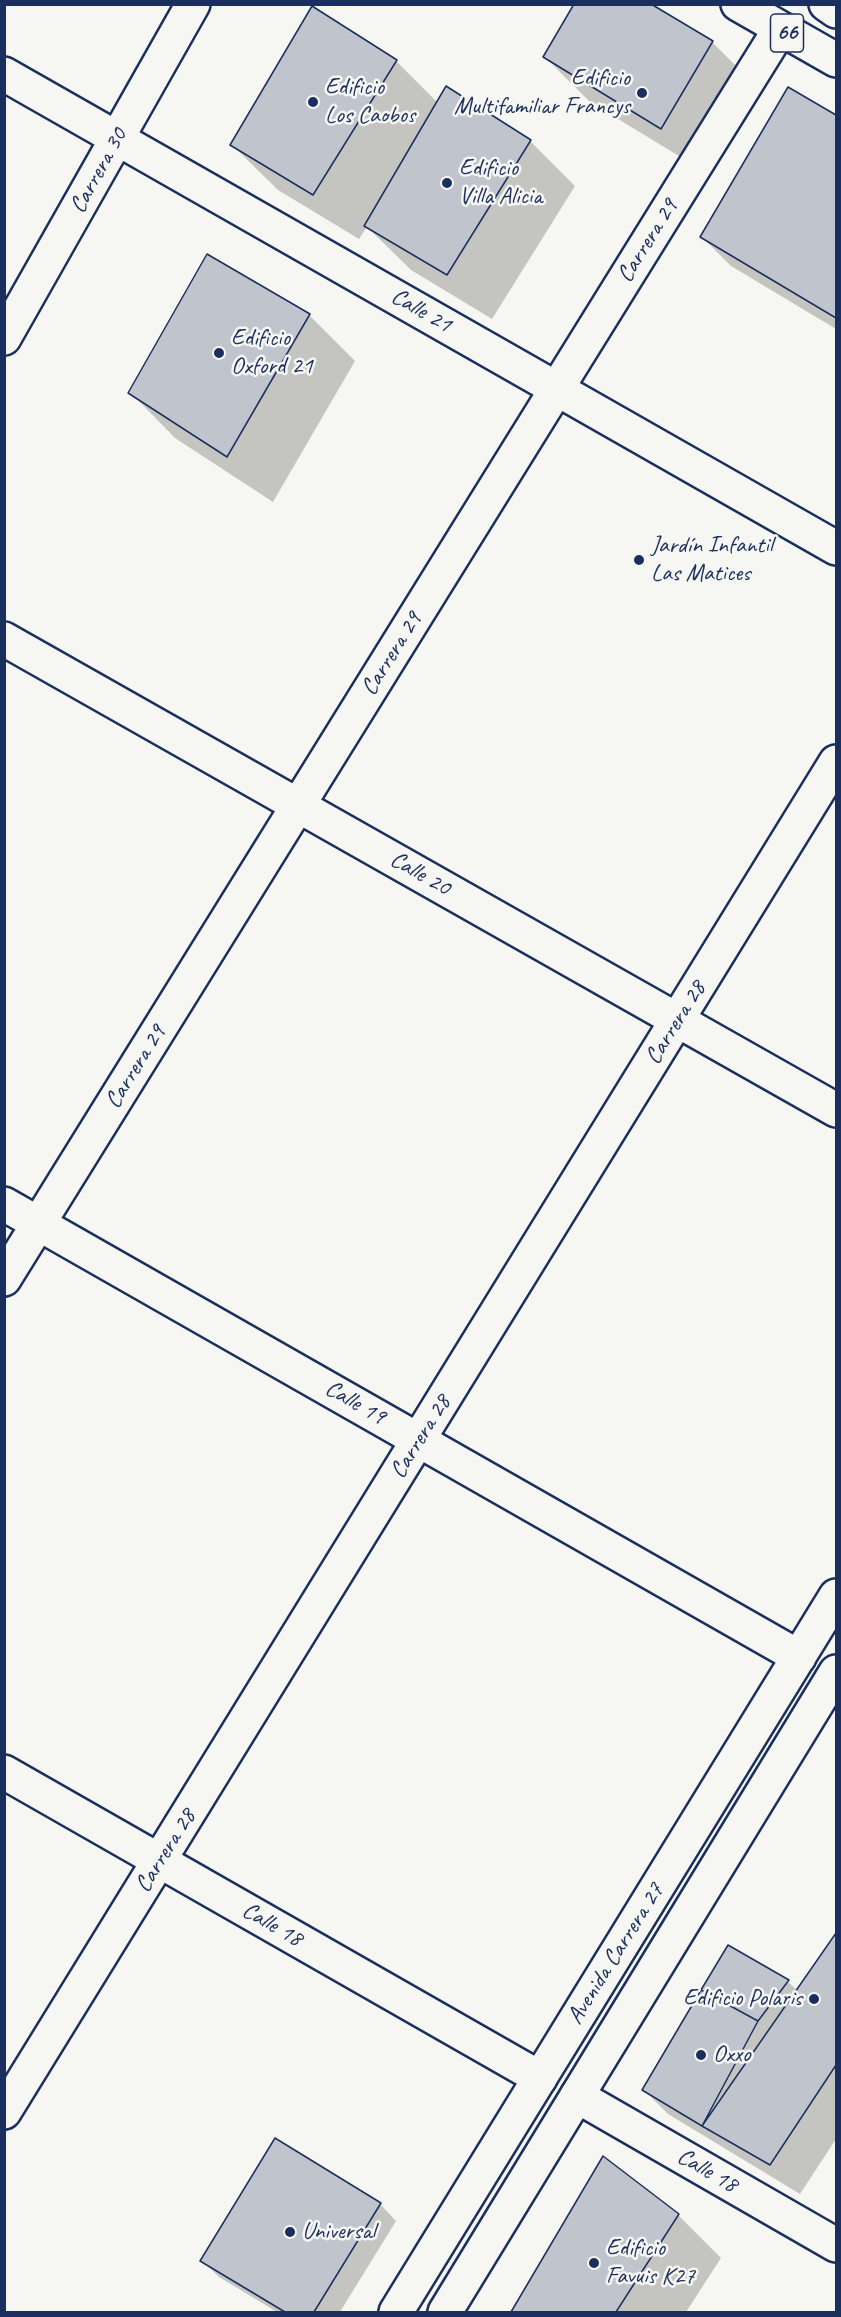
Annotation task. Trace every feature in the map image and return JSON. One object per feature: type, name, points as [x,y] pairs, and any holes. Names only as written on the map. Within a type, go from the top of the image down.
[{"type":"main road","name":"Carrera 30","points":[[4,338],[193,4]]},
{"type":"main road","name":"66","points":[[738,4],[837,60]]},
{"type":"main road","points":[[826,4],[837,11]]},
{"type":"main road","name":"Carrera 29","points":[[4,1279],[780,29]]},
{"type":"main road","name":"Calle 21","points":[[4,74],[837,548]]},
{"type":"main road","name":"Calle 20","points":[[4,639],[837,1110]]},
{"type":"main road","name":"Carrera 28","points":[[4,2112],[837,762]]},
{"type":"main road","name":"Calle 19","points":[[4,1204],[799,1657]]},
{"type":"main road","name":"Avenida Carrera 27","points":[[396,2313],[837,1596]]},
{"type":"main road","name":"Avenida Carrera 27","points":[[445,2313],[836,1673]]},
{"type":"main road","name":"Calle 18","points":[[4,1772],[540,2078]]},
{"type":"main road","name":"Calle 18","points":[[577,2096],[837,2246]]},
{"type":"building","name":"Edificio Multifamiliar Francys","points":[[574,4],[651,4],[713,41],[661,129],[543,57]]},
{"type":"building","name":"Edificio Los Caobos","points":[[312,6],[397,60],[313,195],[230,145]]},
{"type":"building","name":"Edificio Villa Alicia","points":[[446,86],[531,140],[447,275],[364,226]]},
{"type":"building","points":[[788,87],[836,115],[836,318],[700,237]]},
{"type":"building","name":"Edificio Oxford 21","points":[[207,254],[310,314],[227,457],[128,393]]},
{"type":"building","name":"Edificio Polaris","points":[[836,1933],[836,2065],[770,2165],[702,2126]]},
{"type":"building","points":[[728,1945],[789,1980],[758,2021],[701,1990]]},
{"type":"building","name":"Oxxo","points":[[701,1990],[758,2021],[702,2126],[642,2090]]},
{"type":"building","name":"Universal","points":[[275,2138],[381,2203],[314,2312],[285,2312],[200,2261]]},
{"type":"building","name":"Edificio Favuis K27","points":[[603,2156],[679,2214],[616,2312],[511,2312]]},
{"type":"place","name":"Edificio Multifamiliar Francys","points":[[642,93]]},
{"type":"place","name":"Edificio Los Caobos","points":[[313,102]]},
{"type":"place","name":"Edificio Villa Alicia","points":[[447,183]]},
{"type":"place","name":"Edificio Oxford 21","points":[[219,353]]},
{"type":"place","name":"Jardín Infantil Las Matices","points":[[639,560]]},
{"type":"place","name":"Edificio Polaris","points":[[814,1999]]},
{"type":"place","name":"Oxxo","points":[[701,2055]]},
{"type":"place","name":"Universal","points":[[290,2232]]},
{"type":"place","name":"Edificio Favuis K27","points":[[594,2263]]}]
